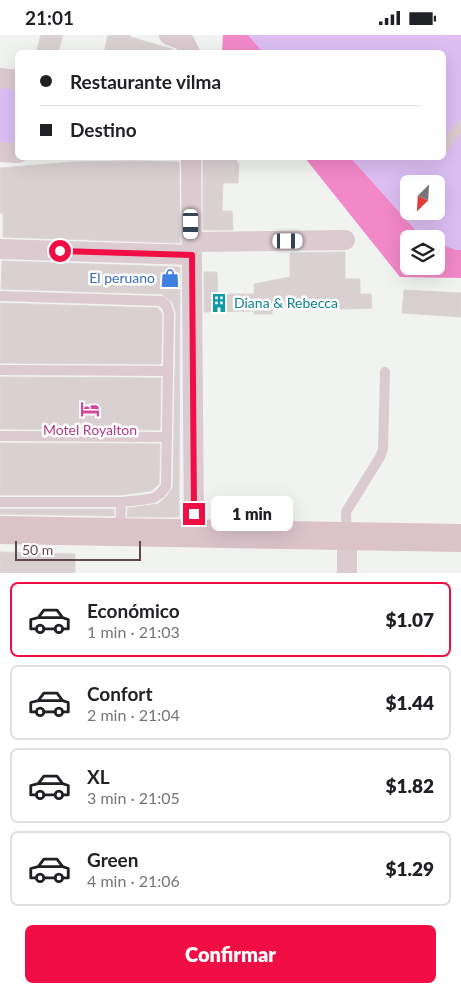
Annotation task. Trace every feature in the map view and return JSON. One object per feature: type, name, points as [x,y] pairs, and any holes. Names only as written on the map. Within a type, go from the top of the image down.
[{"type":"street","points":[[169,35],[184,41],[188,50]]},
{"type":"street","points":[[0,79],[15,80]]},
{"type":"street","points":[[0,152],[15,153]]},
{"type":"street","points":[[191,160],[194,534]]},
{"type":"street","points":[[0,249],[192,248],[345,240]]},
{"type":"street","points":[[0,530],[461,538]]},
{"type":"street","points":[[347,536],[347,573]]},
{"type":"lane","points":[[446,144],[461,125]]},
{"type":"lane","points":[[0,296],[161,301],[166,305],[169,313],[166,485],[161,493],[154,498],[121,502],[0,502]]},
{"type":"lane","points":[[0,370],[168,371]]},
{"type":"lane","points":[[347,536],[346,512],[383,449],[386,372]]},
{"type":"lane","points":[[0,436],[167,437]]},
{"type":"lane","points":[[120,532],[121,502]]},
{"type":"shaded area","points":[[223,35],[248,35],[261,50],[222,50]]},
{"type":"shaded area","points":[[248,35],[461,35],[461,250],[445,246],[445,230],[415,230],[406,220],[445,220],[445,175],[400,175],[400,213],[353,160],[446,160],[446,50],[261,50]]},
{"type":"shaded area","points":[[0,78],[15,80],[15,153],[0,152]]},
{"type":"shaded area","points":[[307,160],[353,160],[400,213],[400,220],[406,220],[415,230],[400,230],[400,275],[445,275],[445,246],[461,250],[461,278],[400,277]]},
{"type":"building","points":[[41,35],[63,35],[59,50],[37,50]]},
{"type":"building","points":[[108,35],[131,35],[130,37],[172,49],[172,50],[105,50]]},
{"type":"building","points":[[203,160],[237,160],[237,163],[239,163],[238,183],[223,183],[222,211],[232,211],[233,230],[203,230]]},
{"type":"building","points":[[72,162],[179,162],[180,243],[3,237],[3,213],[0,213],[0,168]]},
{"type":"building","points":[[345,252],[345,279],[360,279],[360,294],[371,294],[372,308],[272,309],[272,314],[254,314],[254,311],[204,312],[204,272],[217,272],[218,294],[254,294],[254,284],[290,277],[290,253]]},
{"type":"building","points":[[2,261],[180,267],[179,517],[127,517],[128,508],[158,504],[173,487],[176,313],[172,302],[161,294],[1,289]]},
{"type":"building","points":[[404,290],[461,293],[461,317],[402,313]]},
{"type":"building","points":[[0,303],[158,308],[162,314],[161,364],[0,363]]},
{"type":"building","points":[[0,377],[161,378],[160,430],[0,429]]},
{"type":"building","points":[[0,443],[160,444],[159,484],[151,491],[121,495],[0,495]]},
{"type":"building","points":[[0,509],[114,509],[114,516],[0,514]]},
{"type":"building","points":[[0,552],[75,554],[75,573],[0,573]]},
{"type":"place","name":"El peruano","points":[[170,278]]},
{"type":"place","name":"Diana & Rebecca","points":[[219,303]]},
{"type":"place","name":"Motel Royalton","points":[[90,409]]},
{"type":"route","points":[[60,251],[192,255],[194,514]]}]
